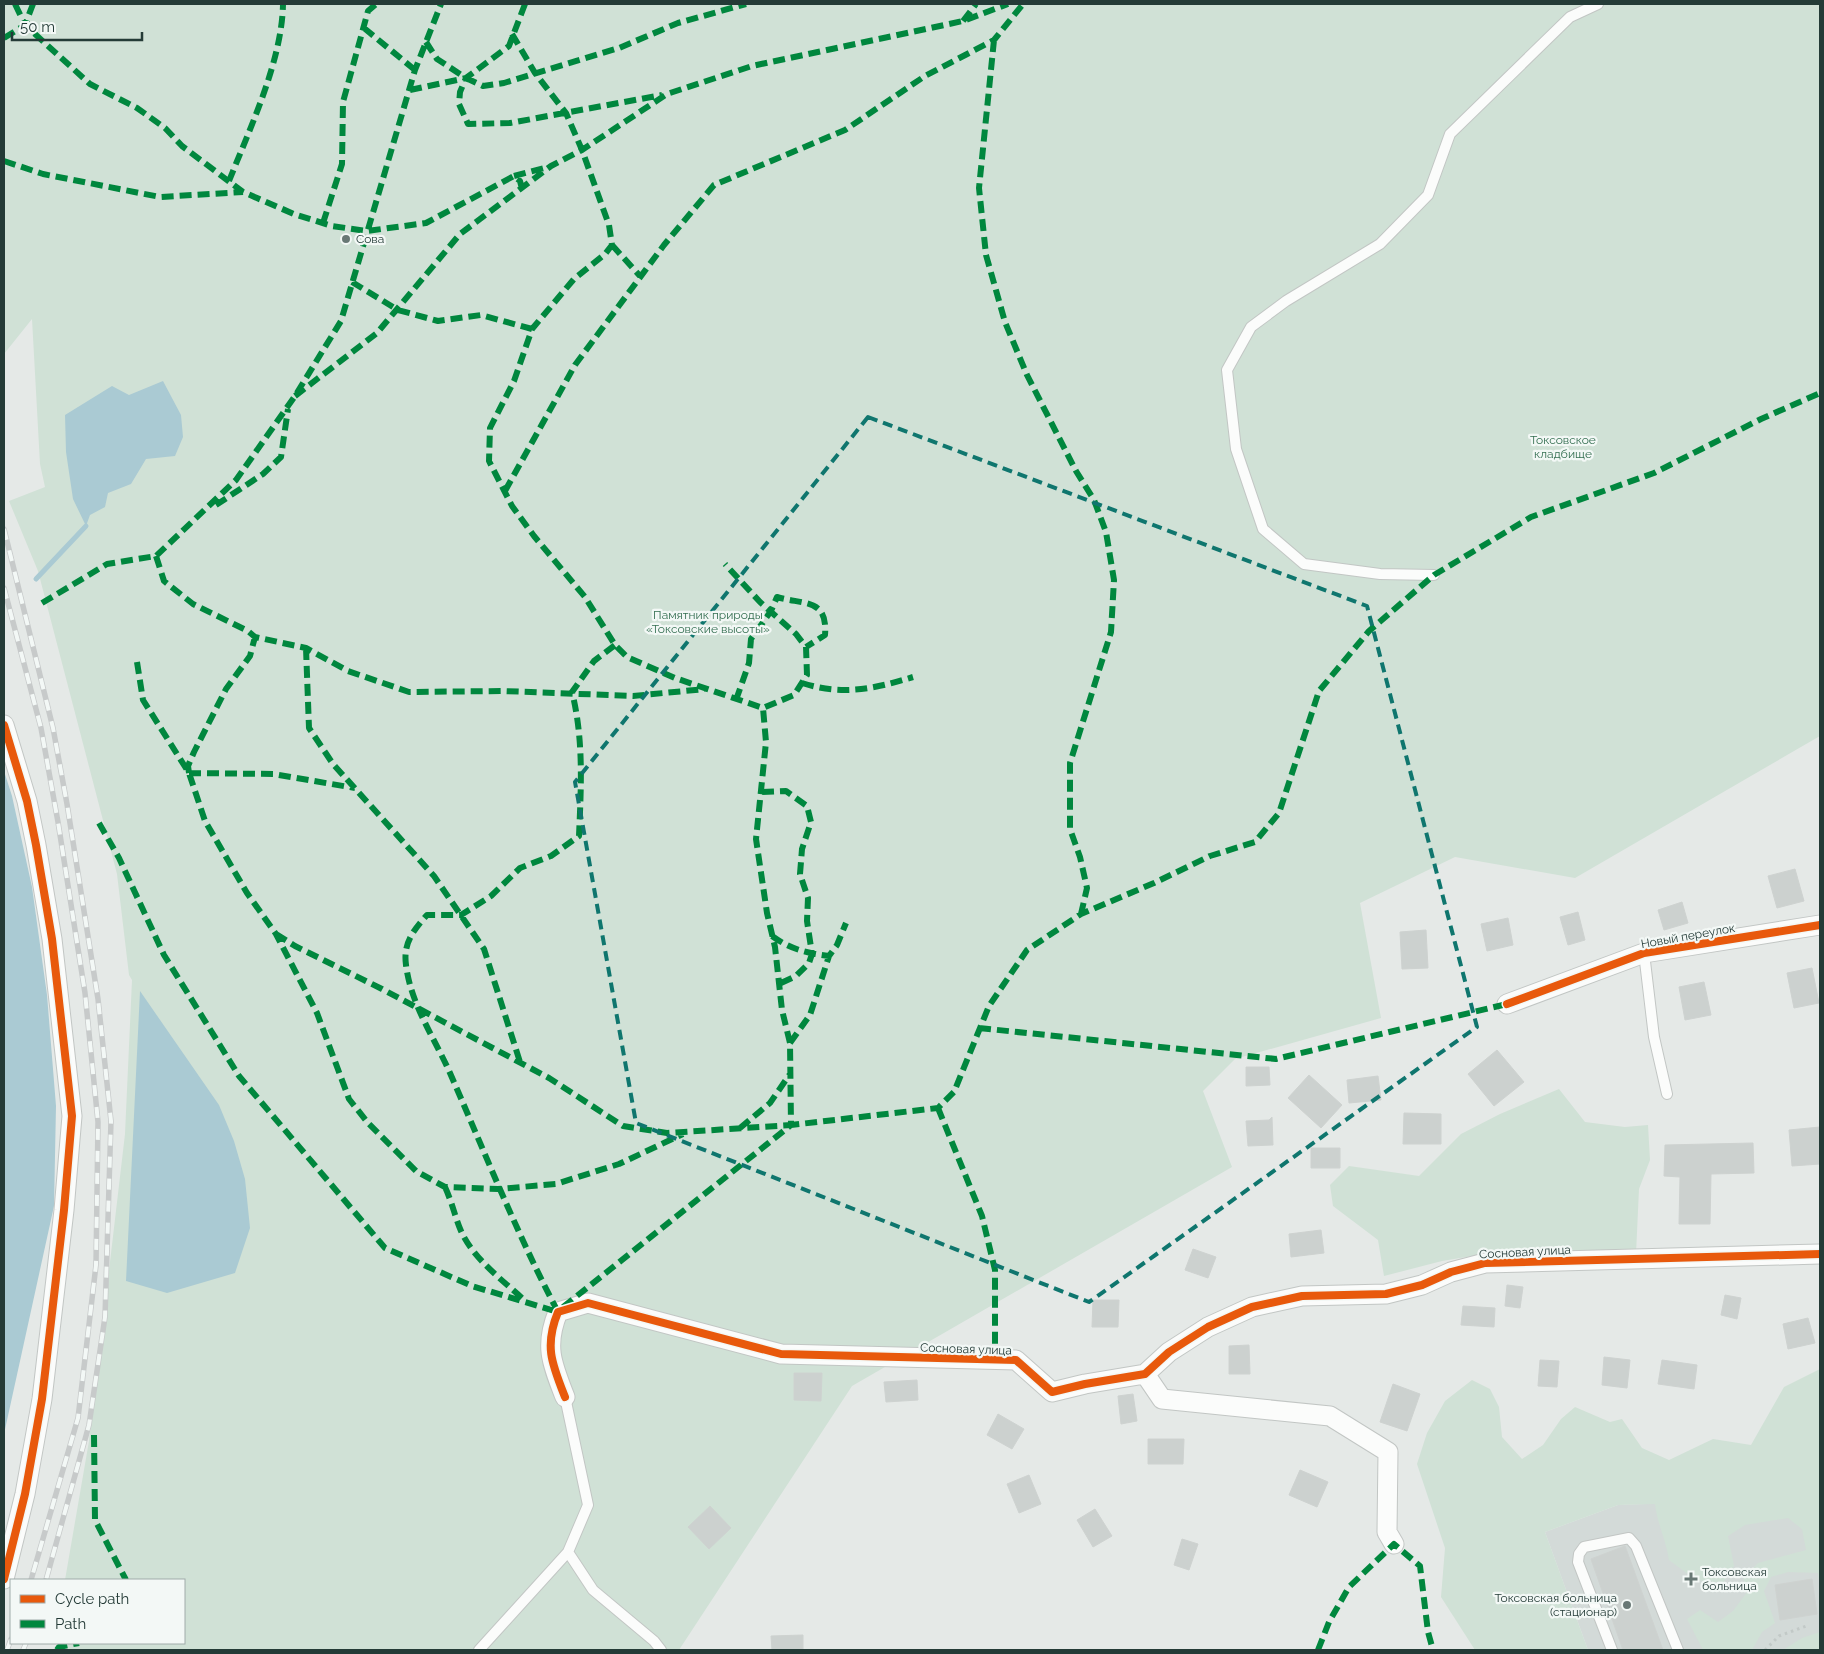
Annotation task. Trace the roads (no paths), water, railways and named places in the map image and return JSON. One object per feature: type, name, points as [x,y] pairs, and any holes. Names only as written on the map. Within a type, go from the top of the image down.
[{"type":"street","points":[[4,724],[27,802],[38,854],[52,939],[72,1116],[64,1210],[42,1399],[25,1494],[4,1579]]},
{"type":"street","name":"Новый переулок","points":[[1507,1004],[1644,953],[1820,925]]},
{"type":"street","name":"Сосновая улица","points":[[565,1397],[552,1364],[550,1330],[558,1312],[588,1303],[781,1354],[1016,1360],[1052,1392],[1085,1384],[1145,1374],[1169,1352],[1208,1326],[1252,1307],[1302,1296],[1386,1294],[1422,1286],[1451,1272],[1485,1263],[1820,1254]]},
{"type":"street","points":[[1145,1374],[1162,1399],[1330,1416],[1388,1452],[1387,1532],[1394,1544]]},
{"type":"lane","points":[[1434,575],[1380,574],[1304,564],[1263,529],[1236,449],[1227,370],[1251,327],[1286,301],[1380,244],[1428,195],[1450,134],[1570,17],[1598,4]]},
{"type":"lane","points":[[1644,953],[1654,1037],[1667,1094]]},
{"type":"lane","points":[[479,1650],[568,1552],[588,1505],[565,1397]]},
{"type":"lane","points":[[1612,1650],[1578,1562],[1579,1554],[1584,1547],[1629,1538],[1636,1546],[1678,1650]]},
{"type":"lane","points":[[568,1552],[593,1590],[654,1641],[661,1650]]},
{"type":"water","points":[[163,381],[181,415],[183,437],[175,456],[146,459],[131,484],[108,493],[105,507],[90,515],[86,526],[73,499],[66,452],[65,415],[112,386],[129,395]]},
{"type":"water","points":[[4,771],[12,796],[32,887],[47,995],[56,1106],[54,1206],[4,1434]]},
{"type":"water","points":[[140,991],[219,1105],[234,1141],[245,1179],[250,1228],[235,1273],[167,1293],[126,1281]]},
{"type":"waterway","points":[[36,579],[86,526]]},
{"type":"railway","points":[[4,529],[53,728],[67,804],[98,999],[111,1121],[105,1317],[89,1425],[46,1579]]},
{"type":"railway","points":[[4,588],[41,728],[58,822],[85,993],[98,1122],[96,1265],[78,1418],[31,1579]]},
{"type":"railway","points":[[7,1650],[10,1642]]},
{"type":"railway","points":[[23,1650],[26,1644]]},
{"type":"place","name":"Сова","points":[[346,239]]},
{"type":"place","name":"Токсовская больница","points":[[1691,1579]]},
{"type":"place","name":"Токсовская больница (стационар)","points":[[1627,1605]]},
{"type":"park label","name":"Токсовское кладбище","points":[[1563,447]]},
{"type":"park label","name":"Памятник природы «Токсовские высоты»","points":[[708,622]]}]
